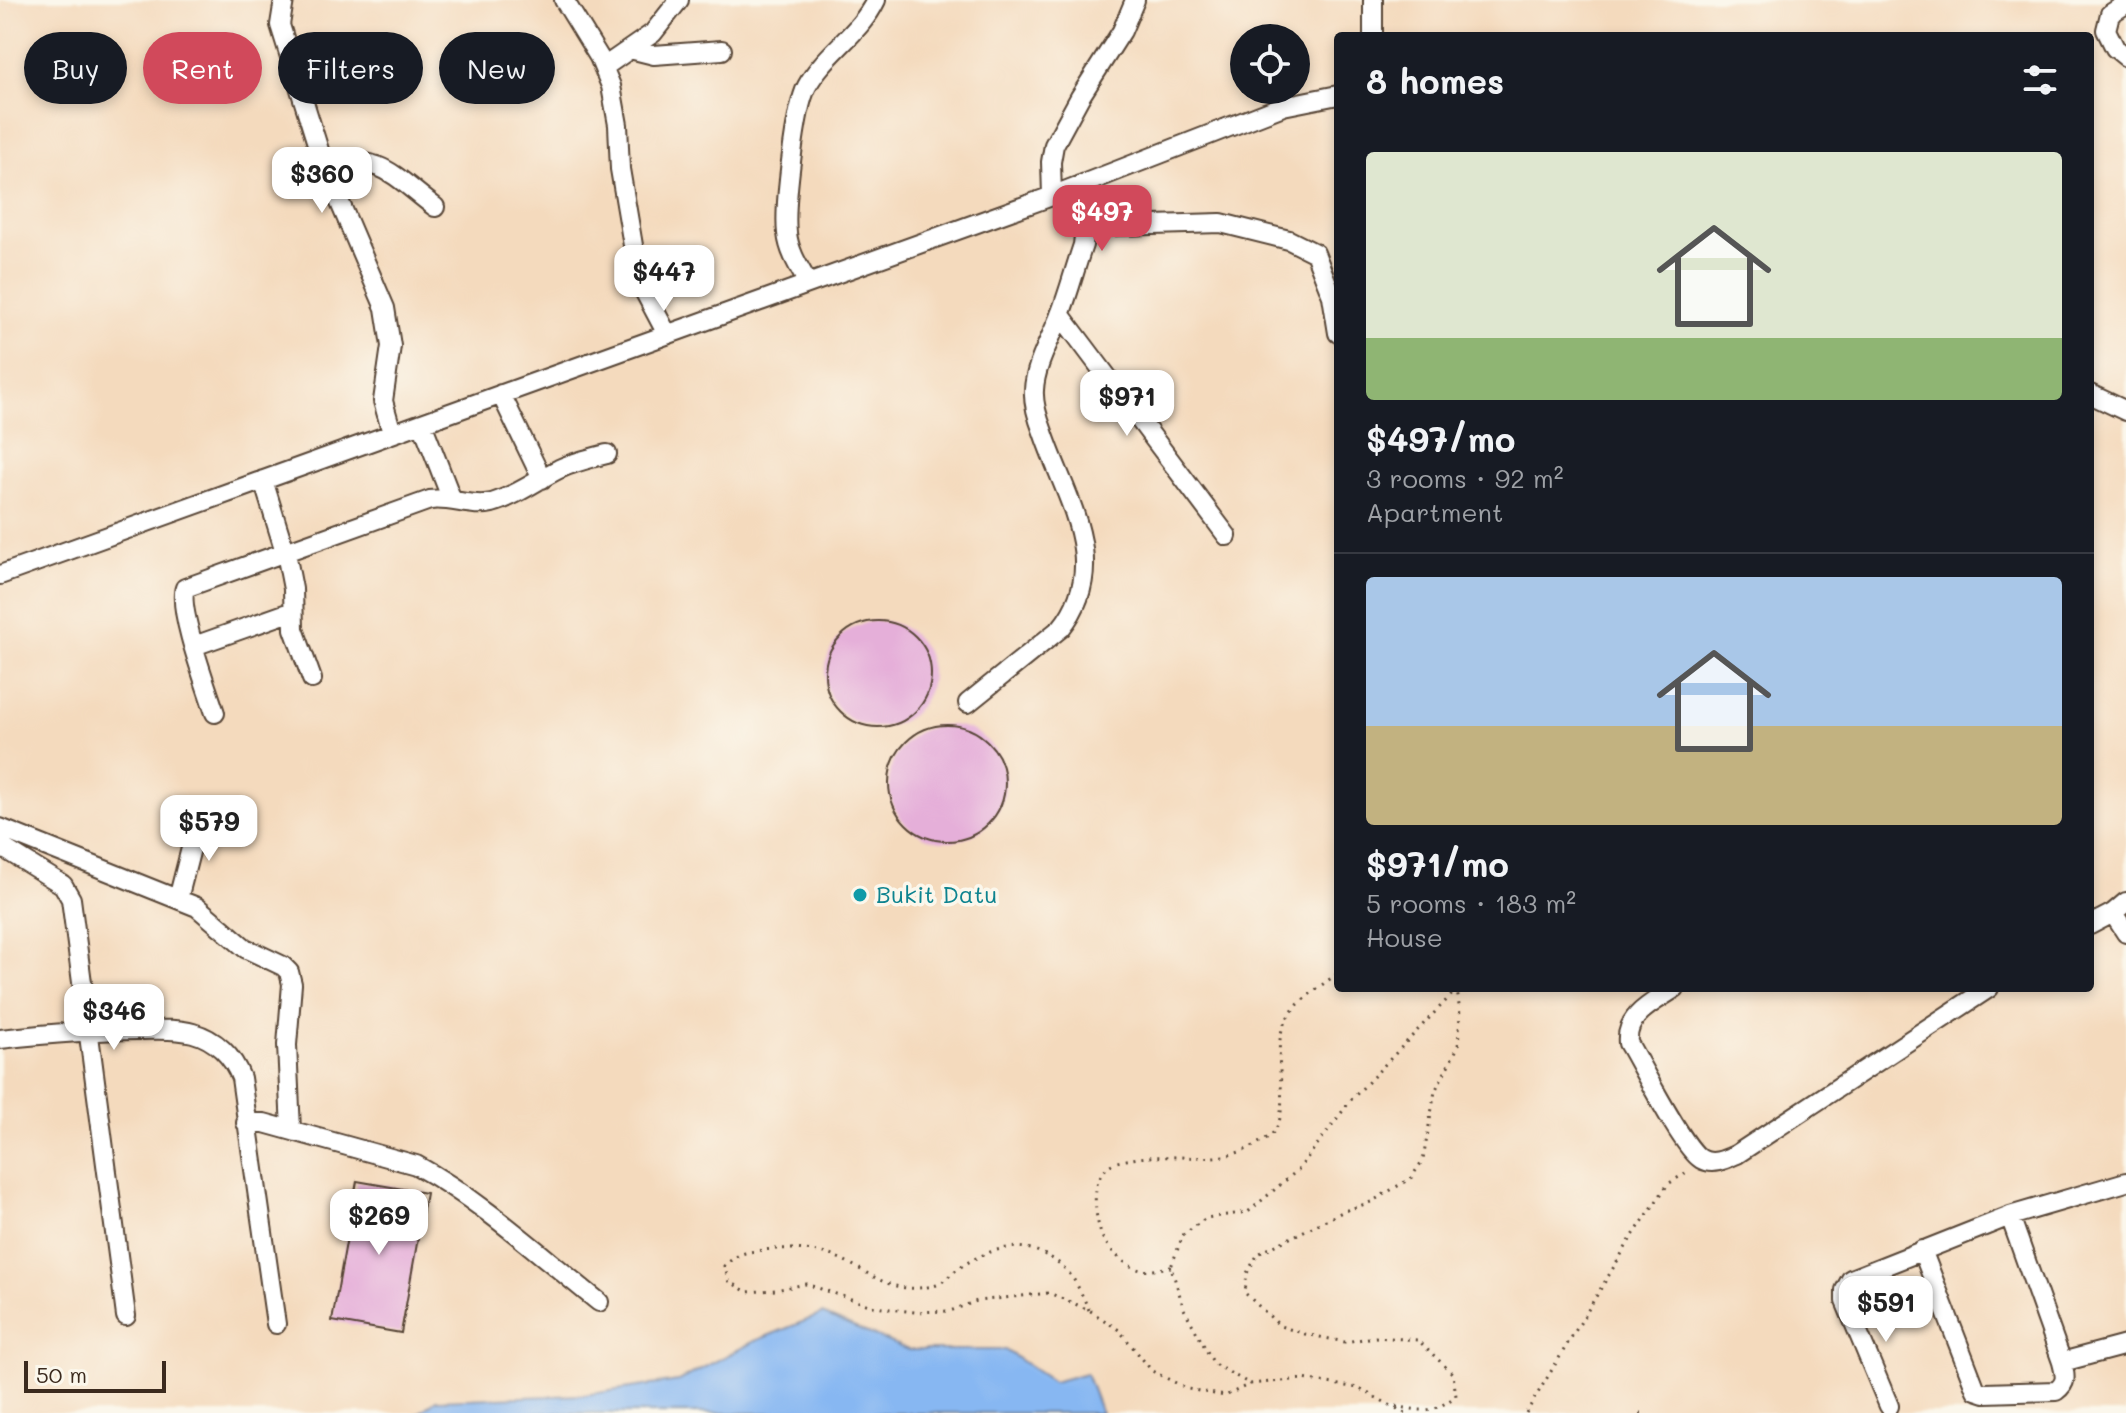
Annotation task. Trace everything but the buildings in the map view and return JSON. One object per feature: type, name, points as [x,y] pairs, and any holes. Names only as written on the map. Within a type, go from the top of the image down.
[{"type":"street","points":[[284,0],[280,25],[323,163],[385,308],[390,327],[391,346],[383,401],[392,433]]},
{"type":"street","points":[[564,0],[604,67],[615,102],[620,169],[640,283],[667,334]]},
{"type":"street","points":[[604,67],[653,33],[679,0]]},
{"type":"street","points":[[808,283],[792,254],[786,230],[795,131],[802,98],[814,76],[861,26],[876,0]]},
{"type":"street","points":[[1052,196],[1054,145],[1122,31],[1135,0]]},
{"type":"street","points":[[1373,0],[1373,32]]},
{"type":"street","points":[[2126,4],[2110,14],[2106,30],[2115,48],[2126,57]]},
{"type":"street","points":[[630,49],[654,55],[722,50]]},
{"type":"street","points":[[0,575],[1052,196],[1283,106],[1334,96]]},
{"type":"street","points":[[323,163],[371,163],[400,176],[435,207]]},
{"type":"street","points":[[968,703],[1061,628],[1081,592],[1084,569],[1079,519],[1053,464],[1034,404],[1038,372],[1083,245],[1085,227],[1080,185]]},
{"type":"street","points":[[1085,227],[1221,223],[1289,240],[1315,253],[1334,308]]},
{"type":"street","points":[[1060,314],[1227,536]]},
{"type":"street","points":[[501,394],[542,479]]},
{"type":"street","points":[[2094,396],[2126,411]]},
{"type":"street","points":[[422,423],[452,500]]},
{"type":"street","points":[[215,713],[194,646],[183,598],[185,588],[430,500],[491,503],[564,467],[607,454]]},
{"type":"street","points":[[263,480],[293,589],[294,629],[312,679]]},
{"type":"street","points":[[194,646],[293,611]]},
{"type":"street","points":[[178,899],[199,817]]},
{"type":"street","points":[[0,828],[197,907],[245,948],[283,966],[291,978],[287,1045],[291,1130]]},
{"type":"street","points":[[0,846],[53,878],[67,890],[71,899],[126,1316]]},
{"type":"street","points":[[2094,923],[2120,907],[2126,933]]},
{"type":"street","points":[[1669,992],[1632,1019],[1627,1032],[1628,1043],[1687,1145],[1703,1160],[1719,1162],[1737,1154],[1983,992]]},
{"type":"street","points":[[0,1039],[90,1030],[177,1030],[210,1040],[236,1065],[241,1078],[276,1324]]},
{"type":"street","points":[[246,1123],[264,1123],[416,1165],[438,1177],[599,1302]]},
{"type":"street","points":[[1889,1406],[1845,1301],[1845,1290],[1851,1279],[2010,1216],[2126,1182]]},
{"type":"street","points":[[1922,1250],[1976,1390],[1985,1393],[2056,1391],[2066,1377],[2010,1216]]},
{"type":"street","points":[[2062,1362],[2126,1345]]},
{"type":"path","points":[[1171,1267],[1142,1271],[1124,1262],[1102,1237],[1095,1195],[1098,1177],[1114,1163],[1153,1155],[1204,1159],[1240,1154],[1273,1134],[1281,1115],[1277,1041],[1286,1019],[1309,995],[1334,976]]},
{"type":"path","points":[[1250,1384],[1214,1364],[1184,1309],[1171,1267],[1183,1235],[1206,1218],[1248,1212],[1298,1170],[1351,1100],[1454,992]]},
{"type":"path","points":[[1396,1406],[1421,1411],[1440,1410],[1456,1396],[1453,1374],[1418,1340],[1375,1337],[1345,1342],[1280,1326],[1245,1293],[1247,1273],[1258,1254],[1344,1211],[1371,1202],[1411,1178],[1423,1160],[1435,1091],[1458,1047],[1458,992]]},
{"type":"path","points":[[1526,1413],[1575,1328],[1668,1184],[1703,1160]]},
{"type":"path","points":[[1089,1310],[1072,1273],[1038,1251],[1011,1247],[981,1255],[937,1286],[904,1289],[881,1283],[846,1261],[818,1251],[768,1250],[741,1254],[724,1266],[729,1281],[747,1292],[806,1284],[875,1307],[915,1312],[950,1311],[977,1301],[1049,1293],[1089,1310],[1119,1330],[1152,1371],[1188,1389],[1225,1396],[1250,1384],[1303,1379],[1358,1388],[1405,1413]]},
{"type":"water","points":[[822,1314],[908,1350],[1005,1350],[1053,1382],[1086,1373],[1101,1413],[419,1413],[436,1400],[584,1395],[678,1381],[755,1341]]},
{"type":"place","name":"Bukit Datu","points":[[860,895]]}]
